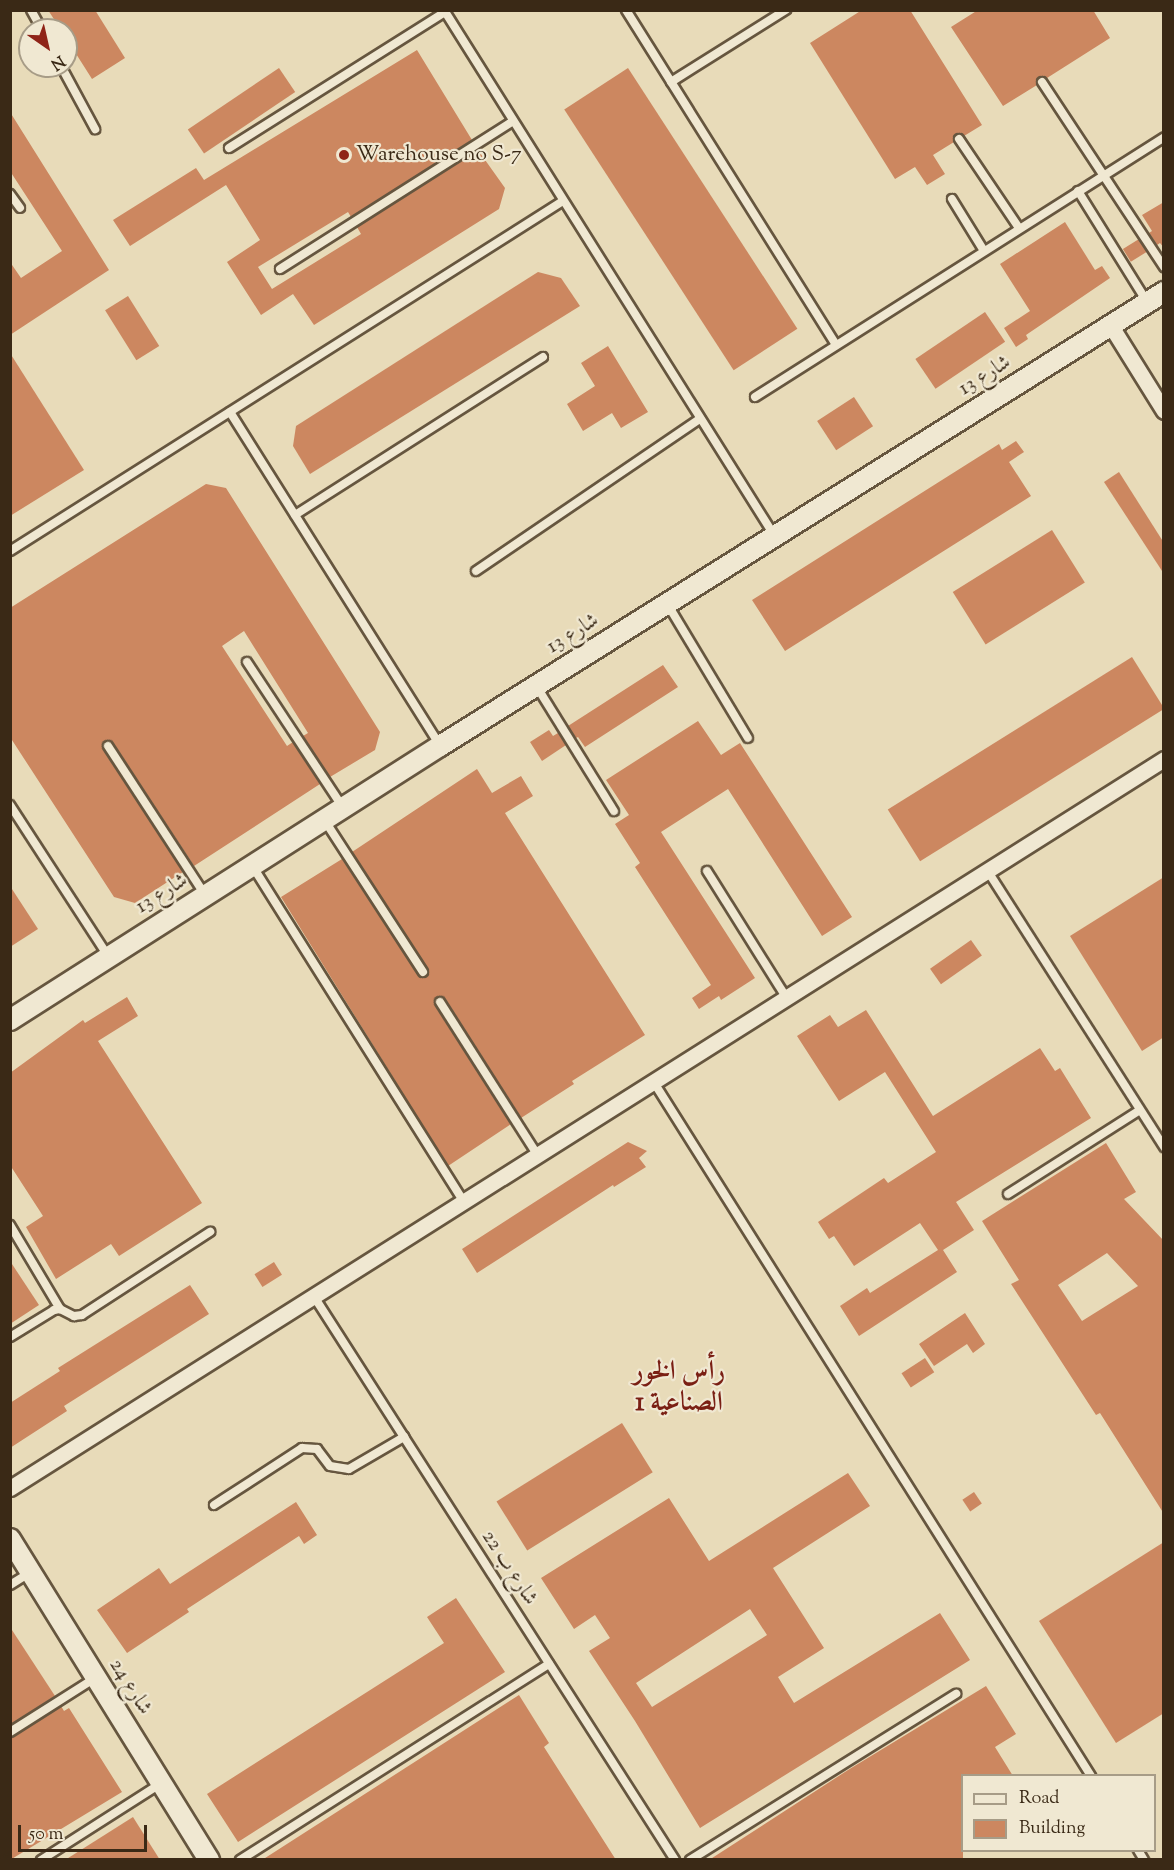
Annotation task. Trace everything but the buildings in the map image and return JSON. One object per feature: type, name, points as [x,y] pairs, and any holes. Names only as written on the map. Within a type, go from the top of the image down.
[{"type":"street","name":"شارع 13","points":[[10,1020],[324,819],[1156,297]]},
{"type":"street","points":[[1111,326],[1164,411]]},
{"type":"street","points":[[10,1488],[1164,759]]},
{"type":"street","name":"شارع 24","points":[[10,1539],[209,1860]]},
{"type":"lane","points":[[671,82],[786,10]]},
{"type":"lane","points":[[229,148],[444,11],[774,536]]},
{"type":"lane","points":[[628,11],[836,345]]},
{"type":"lane","points":[[67,78],[95,129]]},
{"type":"lane","points":[[1041,82],[1164,267]]},
{"type":"lane","points":[[280,269],[513,121]]},
{"type":"lane","points":[[755,397],[1164,137]]},
{"type":"lane","points":[[959,139],[1019,228]]},
{"type":"lane","points":[[1078,191],[1156,297]]},
{"type":"lane","points":[[10,194],[20,208]]},
{"type":"lane","points":[[952,199],[984,251]]},
{"type":"lane","points":[[10,551],[563,201]]},
{"type":"lane","points":[[295,515],[543,357]]},
{"type":"lane","points":[[230,412],[440,746]]},
{"type":"lane","points":[[476,571],[700,419]]},
{"type":"lane","points":[[667,604],[748,738]]},
{"type":"lane","points":[[248,662],[343,808]]},
{"type":"lane","points":[[536,686],[614,811]]},
{"type":"lane","points":[[108,746],[205,895]]},
{"type":"lane","points":[[10,805],[108,956]]},
{"type":"lane","points":[[324,819],[423,972]]},
{"type":"lane","points":[[252,865],[463,1201]]},
{"type":"lane","points":[[987,870],[1164,1147]]},
{"type":"lane","points":[[707,871],[786,997]]},
{"type":"lane","points":[[440,1002],[537,1154]]},
{"type":"lane","points":[[653,1081],[1090,1774]]},
{"type":"lane","points":[[1008,1194],[1140,1110]]},
{"type":"lane","points":[[10,1225],[60,1310]]},
{"type":"lane","points":[[10,1337],[54,1310],[60,1310],[71,1316],[81,1315],[210,1232]]},
{"type":"lane","name":"شارع ب 22","points":[[313,1295],[675,1860]]},
{"type":"lane","points":[[214,1504],[302,1448],[317,1449],[330,1466],[349,1469],[404,1437]]},
{"type":"lane","points":[[10,1585],[30,1572]]},
{"type":"lane","points":[[240,1860],[549,1664]]},
{"type":"lane","points":[[10,1732],[96,1678]]},
{"type":"lane","points":[[690,1860],[956,1694]]},
{"type":"lane","points":[[41,1860],[162,1783]]},
{"type":"place","name":"Warehouse no S-7","points":[[344,155]]},
{"type":"district","name":"رأس الخور الصناعية 1","points":[[679,1388]]}]
